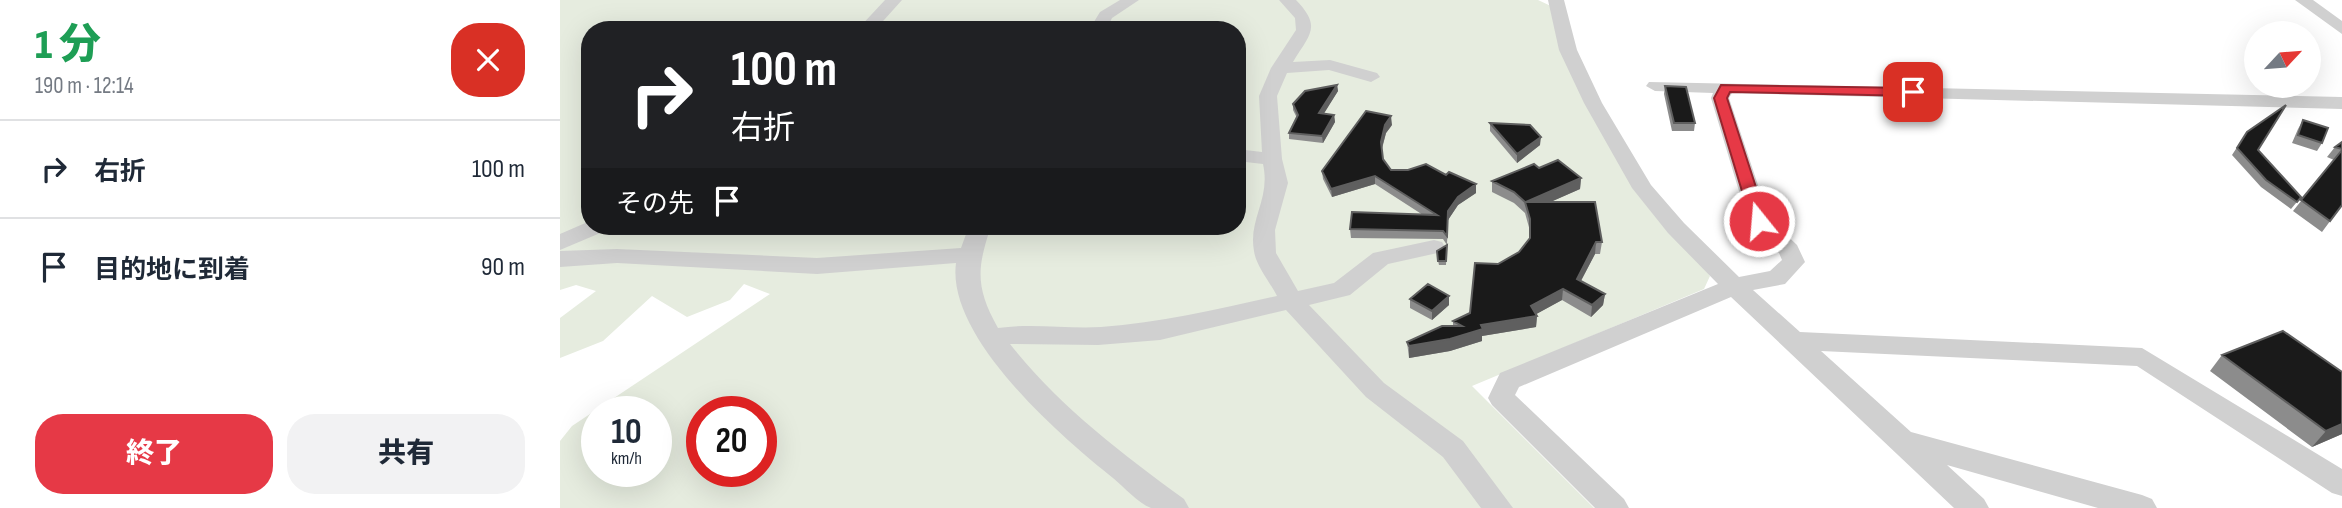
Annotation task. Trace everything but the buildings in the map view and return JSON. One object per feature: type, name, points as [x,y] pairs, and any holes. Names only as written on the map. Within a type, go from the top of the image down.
[{"type":"street","points":[[874,21],[894,0]]},
{"type":"street","points":[[1103,21],[1107,15],[1131,0]]},
{"type":"street","points":[[1287,0],[1303,17],[1304,30],[1280,68],[1268,96],[1272,159],[1278,183],[1264,230],[1265,253],[1292,301],[1375,390],[1453,449],[1498,508]]},
{"type":"street","points":[[1556,0],[1568,50],[1593,103],[1642,188],[1676,228],[1734,286],[1901,440]]},
{"type":"street","points":[[2303,0],[2342,29]]},
{"type":"street","points":[[1280,68],[1330,65],[1371,77]]},
{"type":"street","points":[[1655,86],[2342,103]]},
{"type":"street","points":[[1614,508],[1501,398],[1509,380],[1734,286],[1776,278],[1794,262],[1789,250],[1759,221],[1720,98],[1725,88]]},
{"type":"street","points":[[1246,156],[1272,159]]},
{"type":"street","points":[[560,243],[581,233]]},
{"type":"street","points":[[977,235],[970,255],[967,278],[974,307],[991,338],[1037,392],[1109,461],[1174,508]]},
{"type":"street","points":[[991,338],[1019,334],[1098,336],[1160,331],[1342,289],[1381,258],[1434,247]]},
{"type":"street","points":[[560,259],[617,256],[817,266],[970,255]]},
{"type":"street","points":[[1795,341],[2142,356],[2342,484]]},
{"type":"lane","points":[[2318,0],[2342,18]]},
{"type":"lane","points":[[1901,440],[1974,508]]},
{"type":"lane","points":[[1901,440],[2142,508]]},
{"type":"shaded area","points":[[560,0],[1538,0],[1553,7],[1561,51],[1710,276],[1704,289],[1472,386],[1594,508],[560,508],[560,441],[572,426],[581,420],[581,487],[672,487],[672,396],[617,396],[770,294],[744,284],[730,300],[687,317],[652,296],[603,341],[560,358],[560,318],[596,291],[576,285],[560,290]]},
{"type":"route","points":[[1759,221],[1720,98],[1725,88],[1913,92]]}]
